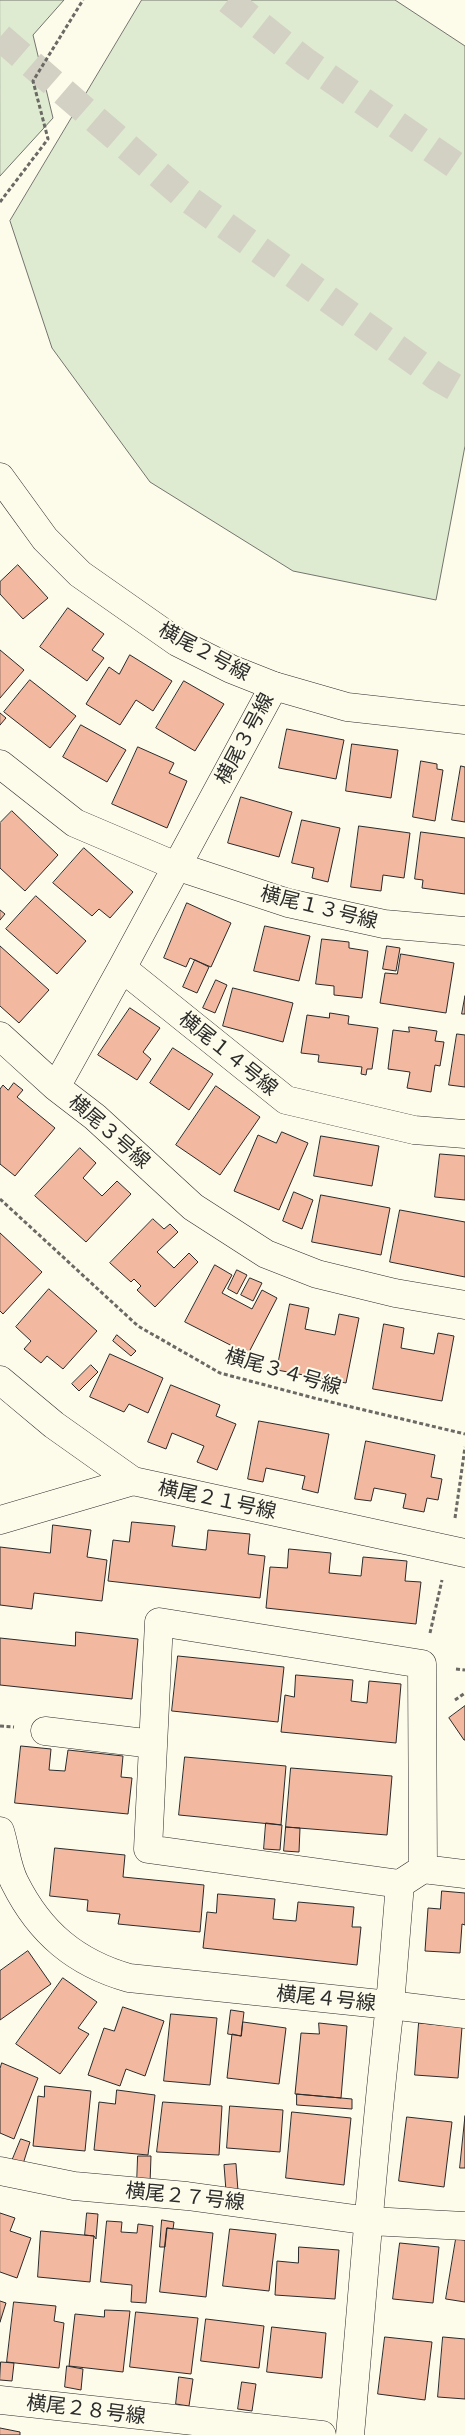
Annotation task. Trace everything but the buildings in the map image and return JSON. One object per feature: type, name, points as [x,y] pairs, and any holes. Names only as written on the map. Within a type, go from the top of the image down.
[{"type":"street","name":"横尾２号線","points":[[0,477],[45,539],[80,574],[177,642],[231,669],[274,686],[347,707],[465,720]]},
{"type":"street","name":"横尾３号線","points":[[274,686],[56,1087],[95,1117],[193,1207],[266,1254],[317,1274],[395,1293],[465,1305]]},
{"type":"street","name":"横尾１３号線","points":[[0,764],[74,823],[176,866],[288,903],[384,924],[465,931]]},
{"type":"street","name":"横尾１４号線","points":[[122,968],[286,1100],[414,1130],[465,1134]]},
{"type":"street","points":[[0,1036],[56,1087]]},
{"type":"street","name":"横尾２１号線","points":[[0,1380],[54,1425],[133,1481],[465,1553]]},
{"type":"street","points":[[0,1520],[133,1481]]},
{"type":"street","points":[[423,1869],[422,1664],[159,1622],[148,1849],[400,1884],[423,1869],[465,1874]]},
{"type":"street","points":[[45,1731],[153,1744]]},
{"type":"street","name":"横尾４号線","points":[[0,1831],[14,1882],[38,1920],[74,1955],[104,1971],[129,1978],[390,2005],[377,2114],[370,2221],[350,2435]]},
{"type":"street","points":[[400,1884],[390,2005],[465,2014]]},
{"type":"street","name":"横尾２７号線","points":[[0,2171],[74,2186],[186,2196],[370,2221],[465,2226]]},
{"type":"street","name":"横尾２８号線","points":[[0,2400],[322,2435]]},
{"type":"path","points":[[0,202],[48,139],[33,81],[84,0]]},
{"type":"path","name":"横尾３４号線","points":[[0,1199],[138,1326],[220,1373],[314,1398],[465,1434]]},
{"type":"path","points":[[454,1521],[465,1447]]},
{"type":"path","points":[[422,1664],[444,1572]]},
{"type":"green space","points":[[0,0],[64,0],[33,35],[53,118],[0,176]]},
{"type":"green space","points":[[142,0],[395,0],[465,46],[465,446],[436,600],[293,571],[150,482],[52,348],[10,221]]},
{"type":"tunnel","points":[[228,0],[305,61],[465,172]]},
{"type":"tunnel","points":[[0,37],[184,196],[437,377],[465,393]]}]
